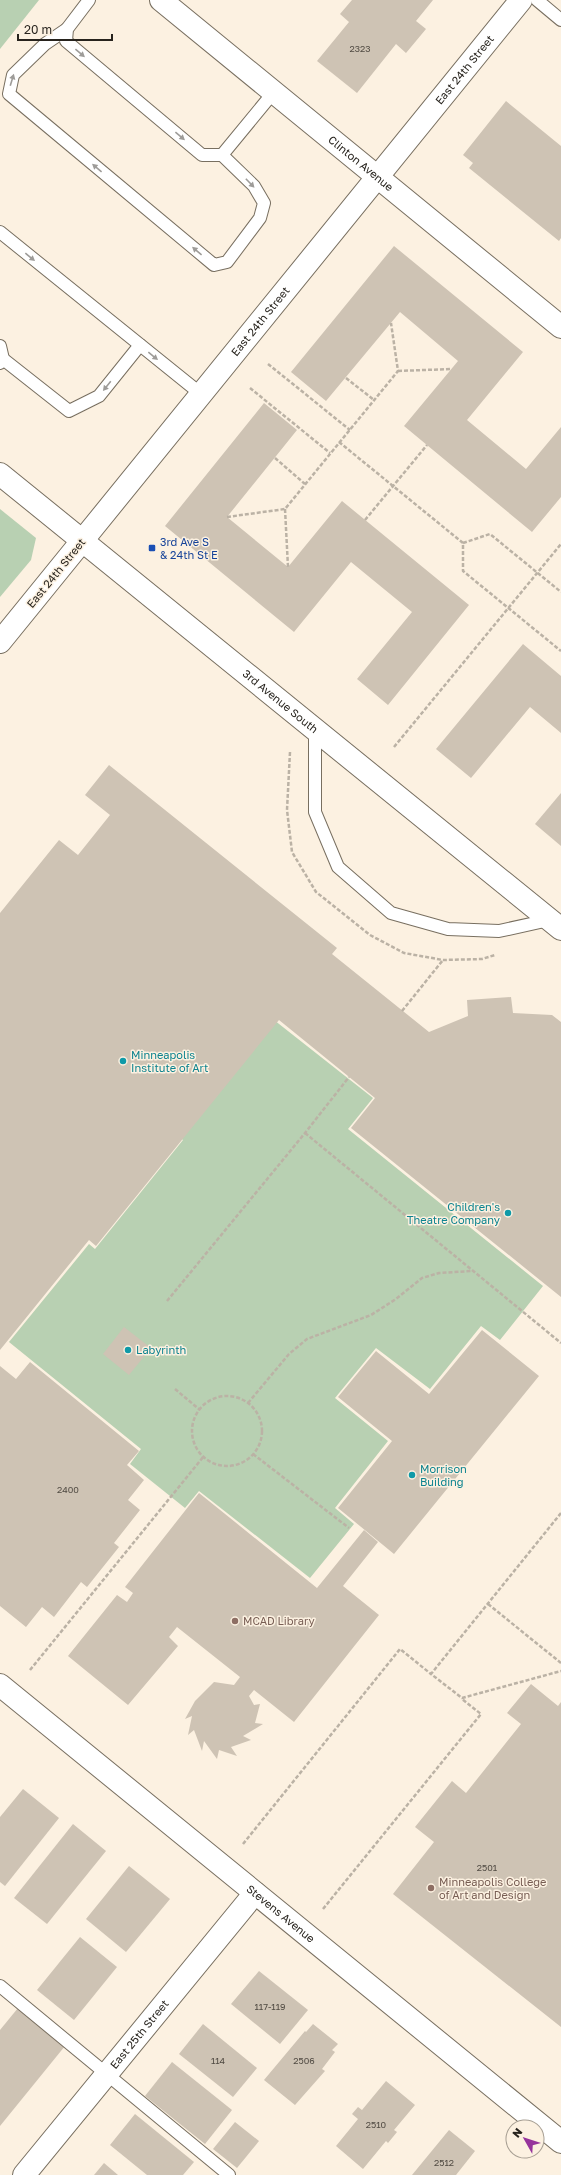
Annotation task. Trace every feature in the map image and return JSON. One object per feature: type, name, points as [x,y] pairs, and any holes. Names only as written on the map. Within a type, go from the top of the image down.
[{"type":"street","name":"Clinton Avenue","points":[[160,0],[561,327]]},
{"type":"street","name":"East 24th Street","points":[[0,642],[521,0]]},
{"type":"street","name":"3rd Avenue South","points":[[0,474],[555,924]]},
{"type":"street","name":"Stevens Avenue","points":[[0,1685],[561,2142]]},
{"type":"street","name":"East 25th Street","points":[[24,2175],[105,2074],[255,1893]]},
{"type":"lane","points":[[67,29],[66,41],[202,155],[222,155],[254,186],[264,203],[260,218],[227,262],[214,265],[9,94],[13,75],[45,44],[67,29],[89,0]]},
{"type":"lane","points":[[536,0],[561,20]]},
{"type":"lane","points":[[222,155],[273,92]]},
{"type":"lane","points":[[0,232],[201,394]]},
{"type":"lane","points":[[0,346],[2,361],[69,411],[99,396],[140,345]]},
{"type":"lane","points":[[315,729],[315,812],[338,867],[391,914],[448,928],[499,931],[555,924]]},
{"type":"lane","points":[[0,1986],[229,2175]]},
{"type":"path","points":[[288,568],[285,509],[398,370],[391,323]]},
{"type":"path","points":[[268,364],[350,430]]},
{"type":"path","points":[[398,370],[451,369]]},
{"type":"path","points":[[346,378],[374,400]]},
{"type":"path","points":[[250,388],[330,452]]},
{"type":"path","points":[[339,442],[463,544]]},
{"type":"path","points":[[365,520],[427,445]]},
{"type":"path","points":[[275,458],[305,484]]},
{"type":"path","points":[[227,517],[285,509]]},
{"type":"path","points":[[463,544],[490,534],[561,592]]},
{"type":"path","points":[[463,544],[463,571],[561,651]]},
{"type":"path","points":[[394,747],[561,544]]},
{"type":"path","points":[[402,1011],[443,960]]},
{"type":"path","points":[[167,1301],[349,1077]]},
{"type":"path","points":[[305,1133],[561,1343]]},
{"type":"path","points":[[248,1403],[289,1354],[307,1339],[371,1315],[396,1299],[422,1278],[439,1273],[472,1271]]},
{"type":"path","points":[[175,1389],[200,1410]]},
{"type":"path","points":[[225,1396],[236,1397],[248,1403],[256,1409],[261,1420],[262,1432],[260,1444],[253,1454],[245,1461],[234,1465],[224,1466],[213,1462],[204,1456],[197,1447],[193,1436],[193,1425],[200,1410],[214,1398],[225,1396]]},
{"type":"path","points":[[253,1454],[348,1528]]},
{"type":"path","points":[[30,1670],[204,1456]]},
{"type":"path","points":[[431,1674],[561,1513]]},
{"type":"path","points":[[488,1604],[561,1663]]},
{"type":"path","points":[[243,1844],[400,1649],[462,1698],[481,1714],[323,1909]]},
{"type":"path","points":[[462,1698],[561,1671]]},
{"type":"green space","points":[[0,0],[39,0],[0,49]]},
{"type":"green space","points":[[0,509],[36,538],[31,560],[0,597]]},
{"type":"green space","points":[[274,1020],[373,1098],[348,1129],[543,1286],[500,1340],[481,1326],[430,1389],[376,1348],[335,1398],[388,1441],[335,1508],[354,1524],[310,1578],[199,1491],[185,1508],[130,1464],[141,1449],[9,1342],[89,1244],[95,1249],[183,1140],[177,1135]]},
{"type":"building","points":[[352,0],[433,0],[416,21],[426,29],[406,53],[396,44],[357,93],[317,61],[349,22],[340,14]]},
{"type":"building","points":[[506,101],[561,146],[561,238],[559,241],[469,168],[473,163],[463,155]]},
{"type":"building","points":[[394,246],[523,352],[467,420],[526,469],[561,427],[561,497],[532,532],[404,426],[458,361],[400,312],[326,401],[291,372]]},
{"type":"building","points":[[264,403],[297,430],[227,517],[288,567],[342,501],[469,605],[388,705],[357,679],[412,612],[351,562],[294,632],[165,526]]},
{"type":"building","points":[[523,644],[561,676],[561,733],[530,707],[471,778],[436,749]]},
{"type":"building","name":"Minneapolis Institute of Art","points":[[109,765],[337,948],[332,954],[429,1032],[468,1016],[467,1000],[511,997],[513,1013],[552,1015],[561,1022],[561,1297],[351,1128],[375,1098],[279,1020],[96,1246],[89,1240],[0,1350],[0,913],[59,840],[78,855],[110,815],[85,795]]},
{"type":"building","points":[[561,793],[561,846],[535,824]]},
{"type":"building","points":[[124,1327],[151,1348],[129,1375],[103,1354]]},
{"type":"building","name":"Morrison Building","points":[[482,1330],[539,1376],[394,1554],[338,1508],[392,1441],[338,1397],[376,1351],[429,1394]]},
{"type":"building","points":[[30,1362],[139,1451],[127,1465],[144,1480],[128,1500],[140,1510],[114,1543],[119,1547],[87,1587],[81,1582],[54,1617],[42,1607],[26,1627],[0,1606],[0,1366],[16,1379]]},
{"type":"building","name":"MCAD Library","points":[[199,1493],[317,1588],[364,1530],[378,1542],[343,1586],[379,1615],[294,1722],[254,1690],[249,1696],[254,1705],[260,1704],[255,1723],[263,1724],[243,1736],[251,1740],[231,1747],[237,1756],[219,1750],[217,1759],[204,1741],[202,1751],[194,1730],[188,1735],[192,1716],[185,1719],[195,1701],[214,1682],[234,1685],[240,1677],[177,1627],[169,1637],[178,1646],[128,1705],[68,1656],[117,1595],[127,1602],[133,1593],[125,1587]]},
{"type":"building","points":[[531,1684],[558,1706],[561,1702],[561,2027],[393,1894],[434,1842],[415,1827],[452,1781],[466,1793],[521,1724],[507,1713]]},
{"type":"building","points":[[23,1789],[59,1818],[5,1886],[0,1882],[0,1817]]},
{"type":"building","points":[[73,1824],[106,1851],[47,1924],[14,1898]]},
{"type":"building","points":[[129,1866],[170,1899],[126,1952],[86,1919]]},
{"type":"building","points":[[80,1937],[117,1967],[74,2020],[37,1990]]},
{"type":"building","points":[[259,1971],[308,2010],[280,2044],[231,2004]]},
{"type":"building","points":[[18,2008],[65,2046],[0,2126],[0,2030]]},
{"type":"building","points":[[203,2024],[257,2068],[233,2097],[179,2054]]},
{"type":"building","points":[[313,2024],[338,2044],[332,2050],[335,2052],[322,2069],[325,2071],[295,2105],[264,2080],[305,2031],[306,2032]]},
{"type":"building","points":[[172,2062],[232,2110],[205,2144],[145,2096]]},
{"type":"building","points":[[386,2081],[415,2105],[394,2130],[397,2132],[388,2143],[386,2141],[363,2169],[336,2146],[358,2119],[352,2114],[358,2107],[362,2110]]},
{"type":"building","points":[[135,2114],[194,2162],[183,2175],[147,2175],[110,2145]]},
{"type":"building","points":[[235,2122],[259,2141],[237,2168],[213,2149]]},
{"type":"building","points":[[449,2130],[475,2151],[456,2175],[412,2175]]},
{"type":"building","points":[[104,2163],[118,2175],[94,2175]]},
{"type":"place","name":"3rd Ave S & 24th St E","points":[[152,548]]},
{"type":"place","name":"Minneapolis Institute of Art","points":[[123,1061]]},
{"type":"place","name":"Children's Theatre Company","points":[[508,1213]]},
{"type":"place","name":"Labyrinth","points":[[128,1350]]},
{"type":"place","name":"Morrison Building","points":[[412,1475]]},
{"type":"place","name":"MCAD Library","points":[[235,1621]]},
{"type":"place","name":"Minneapolis College of Art and Design","points":[[431,1888]]}]
